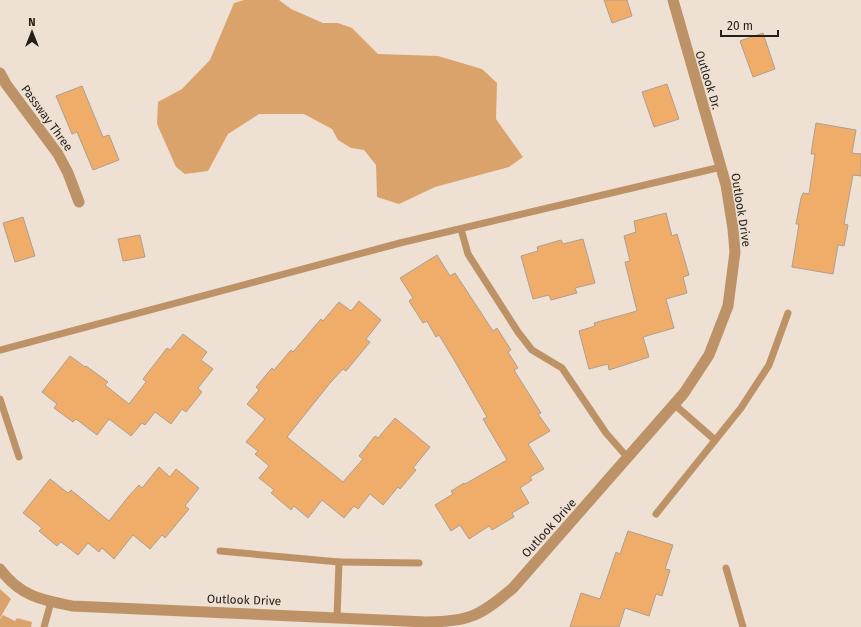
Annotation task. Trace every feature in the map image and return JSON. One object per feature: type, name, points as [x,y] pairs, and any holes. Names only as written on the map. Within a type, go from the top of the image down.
[{"type":"street","name":"Outlook Dr.","points":[[670,0],[721,167]]},
{"type":"street","name":"Outlook Drive","points":[[0,569],[10,580],[28,595],[51,602],[72,606],[337,617],[427,624],[468,618],[490,608],[513,588],[675,405],[709,355],[722,322],[731,288],[735,252],[733,229],[721,167],[673,0]]},
{"type":"street","name":"Passway Three","points":[[0,73],[6,84],[58,154],[68,173],[78,202]]},
{"type":"lane","points":[[0,350],[392,245],[721,167]]},
{"type":"lane","points":[[461,229],[468,254],[518,332],[532,350],[562,368],[606,433],[628,458]]},
{"type":"lane","points":[[656,514],[741,408],[769,365],[788,313]]},
{"type":"lane","points":[[0,399],[19,457]]},
{"type":"lane","points":[[675,405],[715,440]]},
{"type":"lane","points":[[220,551],[339,562],[419,563]]},
{"type":"lane","points":[[337,617],[339,562]]},
{"type":"lane","points":[[726,568],[743,627]]},
{"type":"lane","points":[[44,627],[51,602]]},
{"type":"shaded area","points":[[244,0],[279,0],[291,9],[323,23],[338,23],[352,28],[378,54],[438,56],[482,69],[497,83],[496,119],[523,157],[509,167],[435,187],[399,204],[377,197],[376,165],[364,150],[351,148],[338,140],[332,129],[304,114],[259,114],[228,134],[208,171],[185,174],[176,167],[157,124],[158,102],[182,89],[210,60],[234,3]]},
{"type":"shaded area","points":[[0,589],[11,599],[0,618]]},
{"type":"shaded area","points":[[3,615],[15,621],[17,618],[32,622],[31,627],[0,627],[0,619]]},
{"type":"building","points":[[604,0],[627,0],[632,16],[612,23]]},
{"type":"building","points":[[763,33],[775,69],[753,77],[740,41]]},
{"type":"building","points":[[667,84],[679,119],[654,127],[642,92]]},
{"type":"building","points":[[82,86],[103,137],[109,135],[119,160],[93,170],[77,132],[72,134],[56,96]]},
{"type":"building","points":[[816,123],[856,130],[852,153],[861,154],[861,176],[853,175],[844,224],[848,225],[844,246],[838,245],[833,274],[792,267],[799,224],[796,224],[801,198],[803,193],[809,194],[815,154],[811,154]]},
{"type":"building","points":[[666,213],[672,236],[677,234],[689,275],[683,277],[687,293],[666,299],[674,328],[643,337],[649,357],[609,370],[608,364],[589,369],[579,331],[595,326],[594,323],[637,311],[625,262],[630,261],[624,236],[636,232],[634,221]]},
{"type":"building","points":[[23,217],[35,256],[15,262],[3,223]]},
{"type":"building","points":[[140,235],[145,257],[123,261],[118,239]]},
{"type":"building","points":[[583,239],[595,283],[575,288],[577,293],[551,300],[549,295],[533,299],[521,256],[538,251],[537,247],[561,240],[563,244]]},
{"type":"building","points":[[437,255],[450,276],[455,273],[493,331],[497,328],[511,350],[508,352],[518,368],[514,370],[541,413],[538,414],[550,431],[528,444],[544,469],[530,477],[532,480],[520,488],[529,503],[512,513],[514,517],[492,530],[489,526],[469,539],[460,525],[451,531],[435,505],[453,494],[451,491],[507,460],[483,419],[487,417],[453,358],[439,335],[436,337],[427,321],[423,323],[409,301],[413,298],[400,278]]},
{"type":"building","points":[[359,301],[381,320],[366,339],[370,342],[346,371],[343,369],[330,383],[287,437],[343,482],[363,459],[359,456],[375,436],[378,438],[395,418],[430,447],[413,468],[416,470],[400,489],[398,487],[383,505],[370,494],[358,509],[354,506],[344,518],[322,500],[308,518],[294,506],[291,510],[271,493],[274,490],[259,478],[269,466],[255,454],[258,451],[246,442],[265,419],[247,404],[259,390],[256,387],[272,368],[274,370],[291,350],[293,352],[321,319],[323,321],[339,302],[351,311]]},
{"type":"building","points":[[183,334],[207,352],[201,360],[213,369],[198,388],[202,392],[186,412],[182,409],[171,424],[155,412],[145,425],[142,423],[131,436],[109,419],[97,435],[76,419],[73,422],[54,408],[57,404],[42,392],[70,356],[108,382],[105,385],[129,404],[146,382],[143,379],[167,348],[170,350]]},
{"type":"building","points":[[159,467],[170,477],[176,469],[199,488],[185,506],[189,509],[165,538],[162,535],[150,549],[133,535],[114,559],[102,548],[99,552],[88,543],[78,555],[61,542],[57,546],[39,531],[42,528],[23,513],[50,479],[68,493],[71,490],[109,521],[139,485],[142,488]]},
{"type":"building","points":[[628,531],[673,545],[665,569],[670,570],[662,596],[656,594],[649,616],[625,608],[619,627],[570,627],[581,593],[600,599],[616,552],[620,554]]}]
